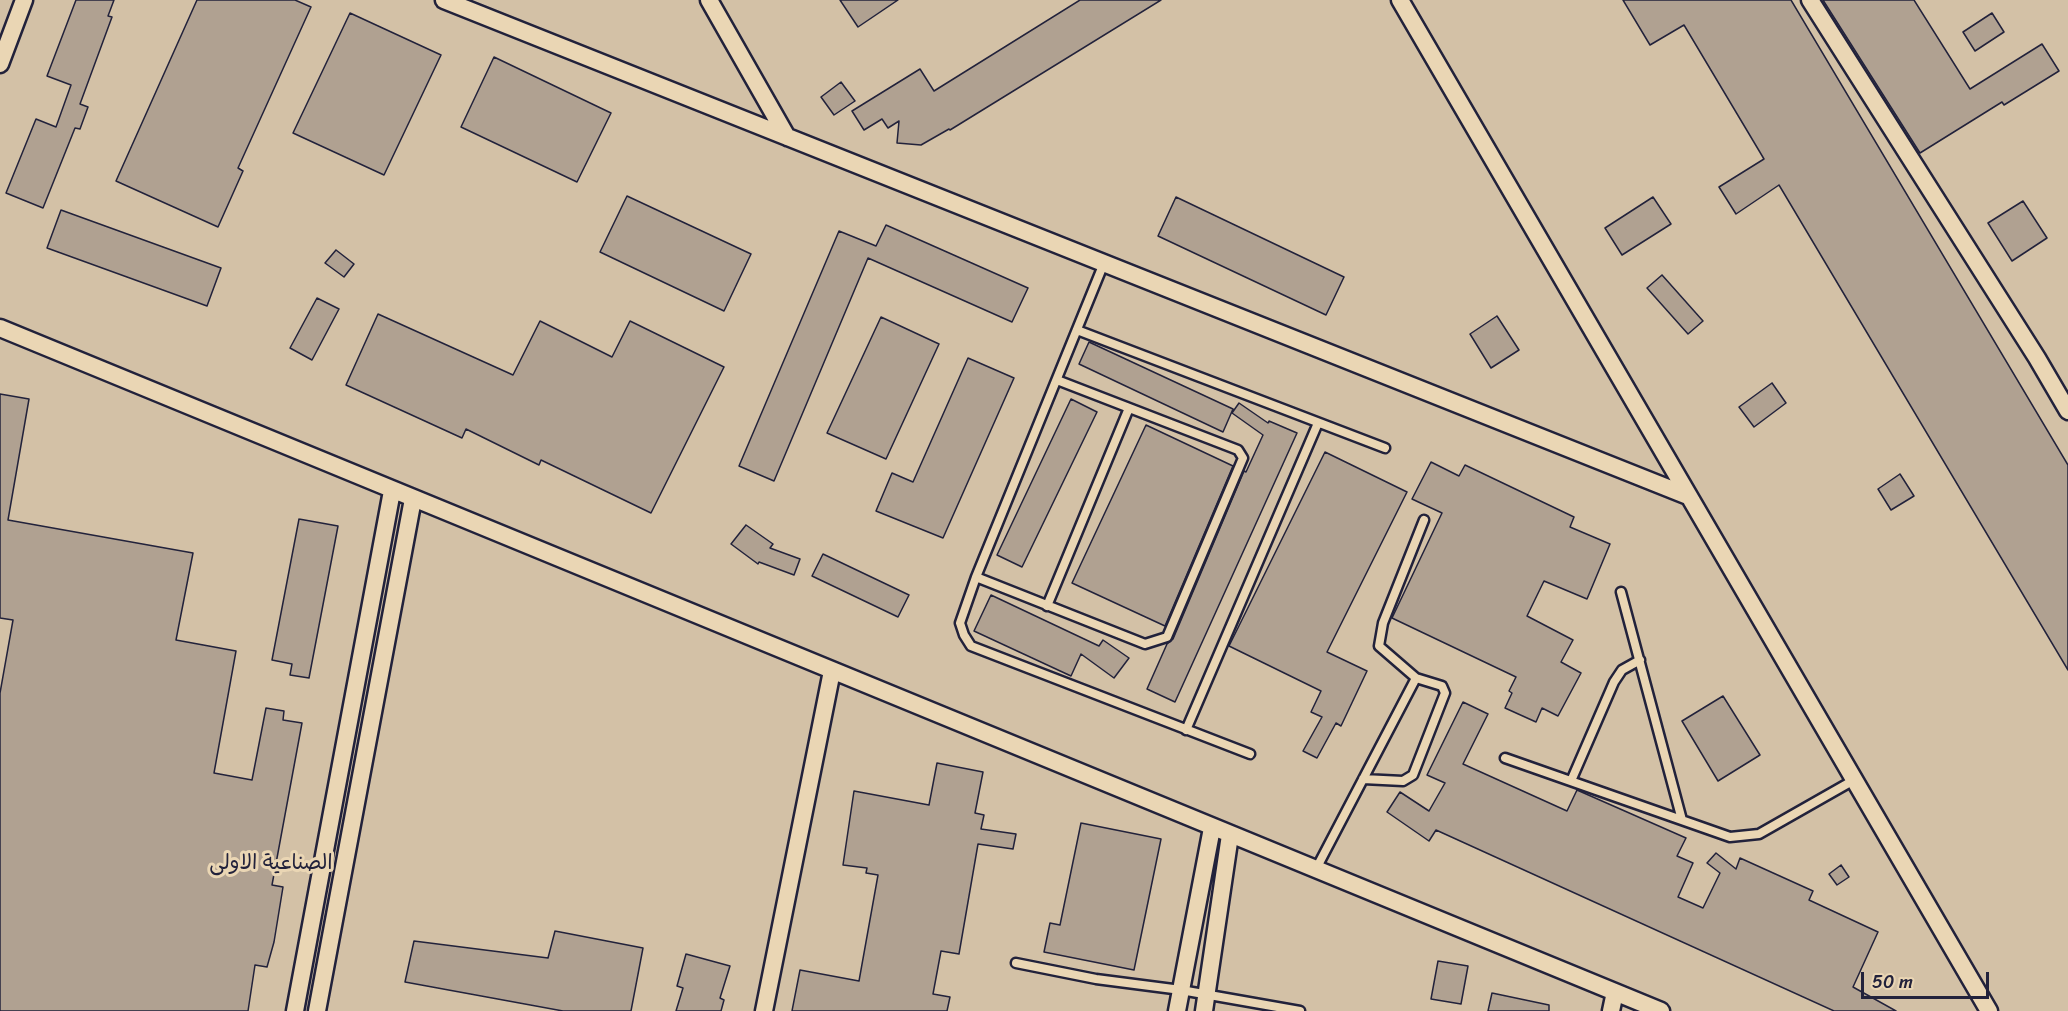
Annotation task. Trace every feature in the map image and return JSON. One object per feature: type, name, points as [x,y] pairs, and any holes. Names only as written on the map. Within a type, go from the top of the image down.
[{"type":"street","points":[[0,64],[24,0]]},
{"type":"street","points":[[444,0],[1688,496]]},
{"type":"street","points":[[709,0],[787,137]]},
{"type":"street","points":[[1400,0],[1989,1011]]},
{"type":"street","points":[[1810,0],[2031,348],[2068,411]]},
{"type":"street","points":[[0,328],[1661,1011]]},
{"type":"street","points":[[295,1011],[392,490]]},
{"type":"street","points":[[317,1011],[413,499]]},
{"type":"street","points":[[764,1011],[832,671]]},
{"type":"street","points":[[1177,1011],[1212,828]]},
{"type":"street","points":[[1206,1003],[1230,835]]},
{"type":"street","points":[[1611,1011],[1615,992]]},
{"type":"lane","points":[[1104,263],[976,577],[960,623],[971,646],[1250,754]]},
{"type":"lane","points":[[1077,330],[1385,448]]},
{"type":"lane","points":[[976,577],[1145,644],[1167,637],[1243,458],[1238,450],[1057,380]]},
{"type":"lane","points":[[1047,606],[1129,408]]},
{"type":"lane","points":[[1186,730],[1318,423]]},
{"type":"lane","points":[[1363,779],[1402,781],[1413,775],[1445,693],[1442,686],[1416,678],[1379,646],[1383,623],[1424,520]]},
{"type":"lane","points":[[1621,592],[1682,820]]},
{"type":"lane","points":[[1571,781],[1614,682],[1622,670],[1640,660]]},
{"type":"lane","points":[[1316,870],[1416,678]]},
{"type":"lane","points":[[1504,758],[1730,837],[1759,834],[1854,780]]},
{"type":"lane","points":[[1016,963],[1096,979],[1181,990],[1206,1003],[1300,1011]]},
{"type":"shaded area","points":[[0,0],[2068,0],[2068,1011],[0,1011]]},
{"type":"building","points":[[76,0],[114,0],[108,16],[112,17],[80,104],[88,107],[80,129],[75,128],[43,208],[6,193],[36,119],[56,127],[71,85],[47,76]]},
{"type":"building","points":[[197,0],[295,0],[311,7],[238,168],[243,171],[218,227],[116,181]]},
{"type":"building","points":[[840,0],[898,0],[858,27]]},
{"type":"building","points":[[1080,0],[1161,0],[950,130],[921,145],[897,143],[899,121],[888,128],[882,119],[864,130],[852,111],[920,69],[934,91]]},
{"type":"building","points":[[1623,0],[1791,0],[2068,465],[2068,670],[1779,185],[1736,214],[1719,187],[1764,159],[1684,25],[1650,45]]},
{"type":"building","points":[[1823,0],[1914,0],[1970,89],[2042,44],[2059,71],[2004,105],[2002,102],[1920,153]]},
{"type":"building","points":[[350,13],[441,55],[384,175],[293,133]]},
{"type":"building","points":[[1992,13],[2004,32],[1975,51],[1963,32]]},
{"type":"building","points":[[494,57],[611,113],[577,182],[461,127]]},
{"type":"building","points":[[841,82],[855,101],[834,115],[821,97]]},
{"type":"building","points":[[627,196],[751,254],[724,311],[600,252]]},
{"type":"building","points":[[1176,197],[1344,277],[1326,315],[1158,236]]},
{"type":"building","points":[[1653,197],[1671,224],[1622,255],[1605,228]]},
{"type":"building","points":[[2023,201],[2047,238],[2012,261],[1988,223]]},
{"type":"building","points":[[61,210],[221,268],[207,306],[47,248]]},
{"type":"building","points":[[886,225],[1028,288],[1012,322],[868,258],[774,481],[739,466],[839,231],[876,246]]},
{"type":"building","points":[[336,250],[354,264],[344,277],[325,263]]},
{"type":"building","points":[[1662,275],[1703,321],[1688,334],[1647,288]]},
{"type":"building","points":[[317,298],[339,309],[312,360],[290,348]]},
{"type":"building","points":[[378,314],[513,375],[540,321],[612,357],[630,321],[724,367],[651,513],[541,460],[539,465],[466,429],[462,438],[346,385]]},
{"type":"building","points":[[1497,316],[1519,350],[1491,368],[1470,334]]},
{"type":"building","points":[[881,317],[939,344],[886,459],[827,433]]},
{"type":"building","points":[[1089,342],[1233,409],[1223,432],[1079,364]]},
{"type":"building","points":[[968,358],[1014,378],[943,538],[876,511],[892,473],[913,482]]},
{"type":"building","points":[[1772,383],[1786,403],[1754,427],[1739,407]]},
{"type":"building","points":[[0,394],[29,399],[8,520],[193,553],[176,640],[236,651],[214,773],[252,780],[266,708],[284,711],[283,720],[302,723],[272,885],[283,887],[274,942],[267,967],[255,965],[248,1011],[0,1011],[0,693],[13,620],[0,618]]},
{"type":"building","points":[[1071,399],[1097,412],[1022,567],[997,555]]},
{"type":"building","points":[[1239,403],[1268,423],[1269,421],[1297,433],[1175,702],[1147,689],[1167,644],[1173,639],[1244,471],[1246,472],[1263,435],[1232,413]]},
{"type":"building","points":[[1146,425],[1233,466],[1165,626],[1072,583]]},
{"type":"building","points":[[1325,452],[1407,492],[1327,652],[1367,671],[1341,726],[1336,723],[1317,758],[1303,751],[1322,717],[1311,712],[1321,691],[1229,646]]},
{"type":"building","points":[[1431,462],[1459,476],[1465,465],[1574,517],[1570,527],[1610,544],[1587,599],[1544,581],[1527,616],[1573,640],[1561,662],[1581,673],[1558,716],[1542,708],[1536,722],[1505,708],[1512,693],[1509,691],[1516,677],[1392,618],[1442,513],[1412,499]]},
{"type":"building","points":[[1900,474],[1914,496],[1891,510],[1878,489]]},
{"type":"building","points":[[299,519],[338,526],[309,678],[290,675],[292,664],[272,660]]},
{"type":"building","points":[[746,525],[773,544],[770,548],[800,559],[794,575],[759,562],[758,564],[731,544]]},
{"type":"building","points":[[823,554],[909,595],[898,617],[812,576]]},
{"type":"building","points":[[991,595],[1099,646],[1103,640],[1129,658],[1114,678],[1081,654],[1071,676],[974,631]]},
{"type":"building","points":[[1723,696],[1760,755],[1718,781],[1682,721]]},
{"type":"building","points":[[1463,702],[1488,714],[1463,764],[1567,811],[1577,790],[1686,838],[1677,856],[1693,863],[1678,897],[1703,908],[1720,873],[1707,863],[1716,853],[1736,869],[1740,858],[1813,891],[1809,900],[1878,932],[1853,987],[1896,1011],[1834,1011],[1436,830],[1429,841],[1387,812],[1400,792],[1429,811],[1445,783],[1427,775]]},
{"type":"building","points":[[937,763],[983,772],[975,813],[984,815],[981,829],[1016,834],[1013,849],[978,844],[959,954],[941,951],[933,994],[950,997],[947,1011],[792,1011],[800,970],[859,981],[878,875],[866,873],[867,868],[843,865],[854,791],[929,805]]},
{"type":"building","points":[[1081,823],[1161,839],[1134,970],[1044,952],[1050,923],[1060,925]]},
{"type":"building","points":[[1841,865],[1849,877],[1837,885],[1829,874]]},
{"type":"building","points":[[555,931],[643,948],[631,1011],[563,1011],[405,982],[414,941],[548,958]]},
{"type":"building","points":[[686,954],[730,966],[720,998],[724,1000],[721,1011],[676,1011],[683,988],[677,986]]},
{"type":"building","points":[[1438,961],[1468,966],[1461,1004],[1431,999]]},
{"type":"building","points":[[1492,993],[1549,1005],[1549,1011],[1488,1011]]},
{"type":"district","name":"الصناعية الاولى","points":[[271,864]]}]
